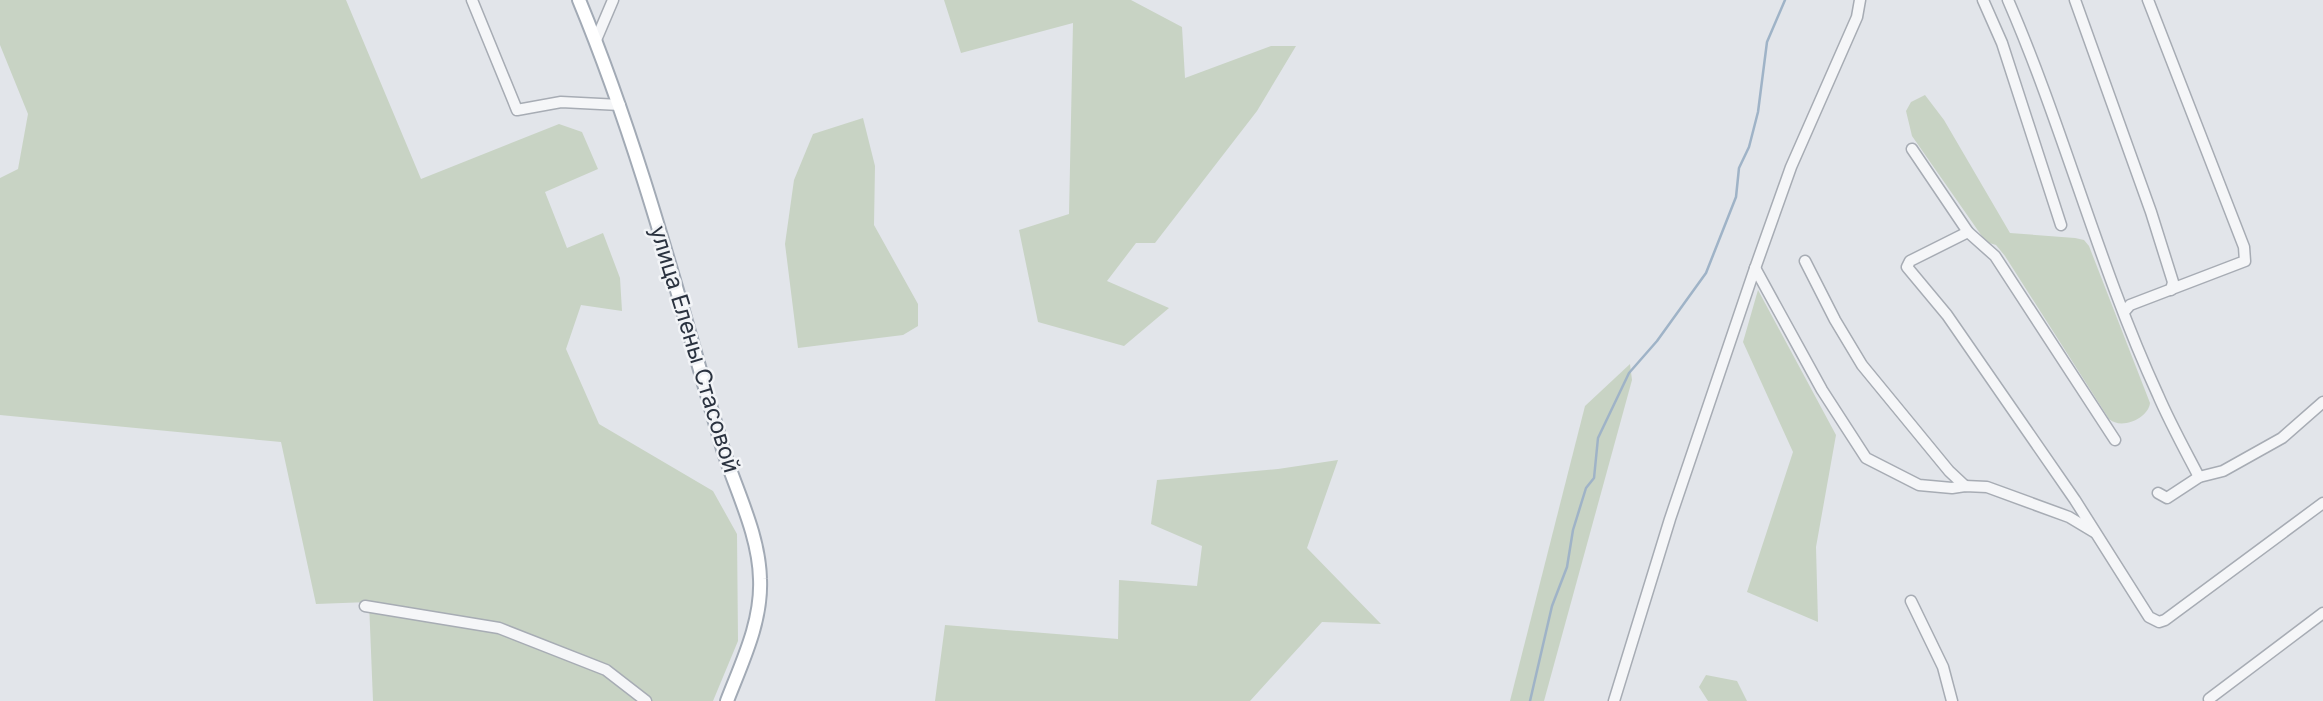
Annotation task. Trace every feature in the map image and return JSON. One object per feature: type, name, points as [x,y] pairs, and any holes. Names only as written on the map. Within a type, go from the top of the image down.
[{"type":"main road","name":"улица Елены Стасовой","points":[[579,0],[620,105],[645,180],[723,449],[754,540],[760,576],[757,616],[727,701]]},
{"type":"street","points":[[472,0],[517,110],[561,102],[620,105]]},
{"type":"street","points":[[596,40],[613,0]]},
{"type":"street","points":[[1614,701],[1670,519],[1755,268],[1791,167],[1857,17],[1860,0]]},
{"type":"street","points":[[1983,0],[2002,43],[2061,225]]},
{"type":"street","points":[[2008,0],[2033,57],[2124,312],[2158,395],[2199,477]]},
{"type":"street","points":[[2074,0],[2151,212],[2173,282],[2171,290]]},
{"type":"street","points":[[2124,312],[2130,304],[2245,261],[2244,247],[2148,0]]},
{"type":"street","points":[[1912,149],[1968,232],[1995,256],[2115,440]]},
{"type":"street","points":[[1968,232],[1910,261],[1907,267],[1947,315],[2076,500],[2149,617],[2159,622],[2165,620],[2323,503]]},
{"type":"street","points":[[1805,261],[1835,320],[1863,365],[1949,471],[1965,486]]},
{"type":"street","points":[[1755,268],[1822,390],[1866,458],[1919,485],[1987,487],[2069,517],[2096,534]]},
{"type":"street","points":[[2158,493],[2167,498],[2199,477],[2223,471],[2282,438],[2323,402]]},
{"type":"street","points":[[1911,601],[1942,667],[1952,701]]},
{"type":"street","points":[[365,606],[499,628],[607,670],[646,701]]},
{"type":"street","points":[[2209,699],[2323,612]]},
{"type":"green space","points":[[0,0],[346,0],[421,179],[559,124],[582,132],[598,169],[545,192],[567,248],[603,233],[620,278],[622,311],[581,305],[566,349],[599,424],[713,491],[737,534],[738,641],[713,701],[373,701],[369,602],[316,604],[281,442],[0,415],[0,178],[18,169],[28,114],[0,45]]},
{"type":"green space","points":[[944,0],[1131,0],[1182,27],[1185,78],[1271,46],[1296,46],[1257,111],[1155,243],[1136,243],[1107,281],[1169,308],[1124,346],[1038,322],[1019,230],[1069,214],[1073,23],[961,53]]},
{"type":"green space","points":[[1925,95],[1944,120],[2010,233],[2075,238],[2084,240],[2089,246],[2150,403],[2139,418],[2127,423],[2109,419],[2005,256],[1996,245],[1986,242],[1912,136],[1906,111],[1911,102]]},
{"type":"green space","points":[[863,118],[875,166],[874,225],[918,304],[918,326],[903,335],[798,348],[785,244],[794,180],[813,134]]},
{"type":"green space","points":[[1758,290],[1836,435],[1816,547],[1818,622],[1747,592],[1793,452],[1743,342]]},
{"type":"green space","points":[[1630,364],[1632,380],[1544,701],[1510,701],[1585,406]]},
{"type":"green space","points":[[1338,460],[1307,548],[1381,624],[1322,622],[1250,701],[935,701],[945,625],[1118,639],[1119,580],[1197,586],[1202,546],[1151,524],[1157,480],[1278,469]]},
{"type":"green space","points":[[1706,675],[1737,681],[1747,701],[1708,701],[1699,687]]},
{"type":"waterway","points":[[1530,701],[1552,606],[1567,567],[1573,530],[1586,488],[1594,478],[1598,438],[1629,373],[1657,341],[1706,273],[1736,197],[1739,168],[1749,147],[1758,112],[1767,42],[1785,0]]}]
